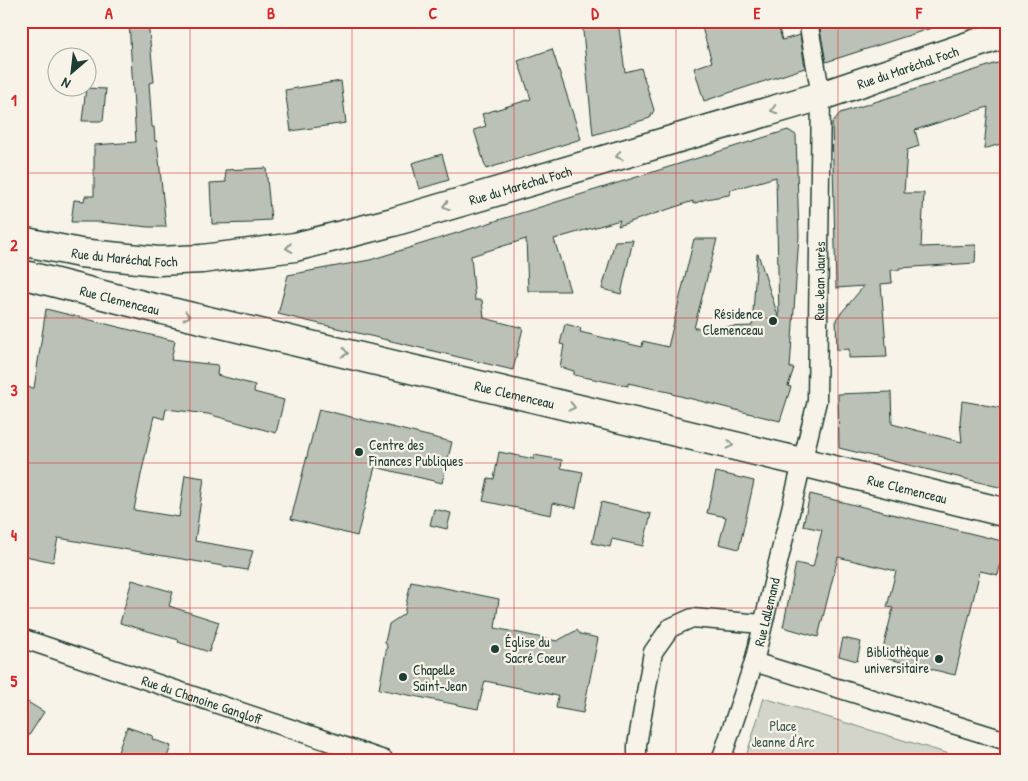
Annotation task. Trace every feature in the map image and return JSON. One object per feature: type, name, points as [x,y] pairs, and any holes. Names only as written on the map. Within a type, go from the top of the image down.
[{"type":"main road","name":"Rue du Maréchal Foch","points":[[21,241],[80,253],[158,261],[202,259],[295,247],[393,222],[821,96],[1007,33]]},
{"type":"main road","points":[[74,287],[74,268],[80,253]]},
{"type":"main road","points":[[134,303],[130,295],[128,273],[135,259]]},
{"type":"main road","name":"Rue Clemenceau","points":[[21,274],[134,303],[1007,512]]},
{"type":"street","name":"Rue Jean Jaurès","points":[[802,462],[817,401],[821,96],[808,21]]},
{"type":"street","name":"Rue Lallemand","points":[[721,760],[754,662],[802,462]]},
{"type":"street","points":[[637,760],[637,745],[653,652],[670,628],[692,618],[762,624]]},
{"type":"street","name":"Rue du Chanoine Gangloff","points":[[21,638],[384,760]]},
{"type":"street","points":[[754,662],[1007,741]]},
{"type":"green space","name":"Place Jeanne d'Arc","points":[[764,698],[969,760],[745,760]]},
{"type":"building","points":[[129,21],[148,21],[154,82],[149,83],[152,127],[154,127],[155,141],[157,141],[166,227],[71,222],[74,200],[84,201],[85,196],[94,196],[94,145],[136,142]]},
{"type":"building","points":[[582,21],[618,21],[625,72],[641,68],[654,110],[650,118],[593,135]]},
{"type":"building","points":[[710,21],[777,21],[782,40],[800,35],[805,68],[704,101],[694,68],[712,62],[701,24]]},
{"type":"building","points":[[829,21],[941,21],[941,25],[826,62],[819,24]]},
{"type":"building","points":[[552,49],[581,139],[486,169],[474,130],[486,126],[482,114],[531,99],[518,61]]},
{"type":"building","points":[[1007,60],[1007,142],[984,149],[988,107],[915,130],[919,146],[907,150],[904,193],[924,193],[921,247],[976,245],[975,263],[891,270],[892,283],[881,284],[887,357],[849,358],[849,349],[837,350],[836,319],[864,286],[836,288],[832,123],[840,113]]},
{"type":"building","points":[[341,81],[346,123],[291,131],[285,90]]},
{"type":"building","points":[[98,89],[106,89],[103,121],[82,121],[85,98],[98,98]]},
{"type":"building","points":[[788,130],[796,135],[799,236],[790,368],[794,368],[788,386],[791,387],[780,421],[673,393],[628,383],[628,386],[574,375],[574,371],[560,367],[564,345],[560,344],[565,324],[581,328],[580,332],[642,347],[643,341],[668,347],[694,239],[717,239],[694,328],[752,326],[757,254],[779,319],[776,177],[731,190],[729,195],[706,199],[693,204],[693,201],[618,226],[620,220],[554,239],[570,291],[528,291],[526,239],[471,256],[475,300],[482,300],[484,318],[523,328],[513,370],[278,314],[288,275],[370,260]]},
{"type":"building","points":[[442,154],[449,180],[419,189],[412,163]]},
{"type":"building","points":[[266,168],[271,220],[252,221],[253,223],[212,224],[210,183],[226,182],[225,170]]},
{"type":"building","points":[[633,240],[621,294],[602,289],[615,241]]},
{"type":"building","points":[[46,309],[175,341],[171,360],[218,365],[217,375],[255,385],[254,392],[284,400],[276,433],[208,414],[166,409],[164,419],[154,416],[141,475],[134,510],[179,517],[185,475],[204,478],[195,541],[253,551],[247,570],[58,538],[53,562],[21,555],[21,387],[34,388]]},
{"type":"building","points":[[891,392],[892,424],[962,442],[960,422],[962,401],[1007,409],[1007,489],[839,448],[838,394]]},
{"type":"building","points":[[319,409],[452,442],[442,483],[375,467],[357,536],[291,519]]},
{"type":"building","points":[[499,452],[534,459],[534,455],[562,460],[561,468],[583,472],[576,508],[553,503],[551,515],[483,501],[488,478],[494,479]]},
{"type":"building","points":[[716,472],[754,481],[739,549],[719,544],[726,517],[707,513]]},
{"type":"building","points":[[810,494],[1006,542],[998,575],[980,571],[955,675],[881,657],[893,608],[887,607],[896,571],[838,557],[818,637],[783,627],[796,563],[813,567],[822,530],[803,526]]},
{"type":"building","points":[[601,502],[651,514],[643,546],[612,539],[610,547],[592,543]]},
{"type":"building","points":[[434,509],[451,513],[447,529],[430,525]]},
{"type":"building","points":[[132,580],[173,592],[169,606],[219,622],[209,652],[178,642],[179,640],[120,623]]},
{"type":"building","name":"Église du Sacré Coeur","points":[[411,581],[499,599],[495,628],[557,641],[577,630],[580,634],[598,638],[583,713],[556,708],[558,696],[485,681],[478,709],[379,689],[389,624],[404,614]]},
{"type":"building","points":[[843,638],[861,642],[857,661],[839,656]]},
{"type":"building","points":[[21,698],[44,712],[21,748]]},
{"type":"building","points":[[127,727],[153,736],[152,739],[171,746],[166,760],[115,760]]},
{"type":"place","name":"Résidence Clemenceau","points":[[773,321]]},
{"type":"place","name":"Centre des Finances Publiques","points":[[359,452]]},
{"type":"place","name":"Église du Sacré Coeur","points":[[495,649]]},
{"type":"place","name":"Bibliothèque universitaire","points":[[939,659]]},
{"type":"place","name":"Chapelle Saint-Jean","points":[[403,677]]}]
